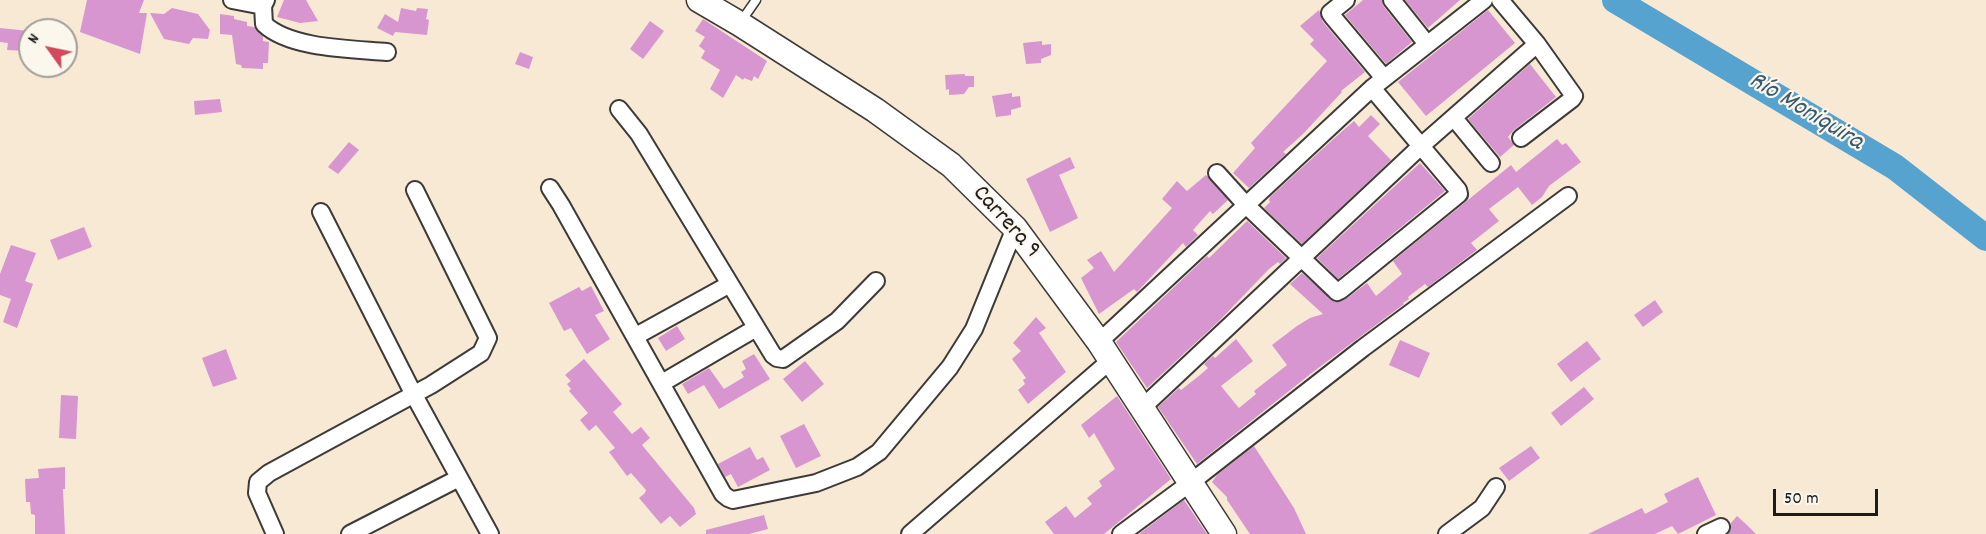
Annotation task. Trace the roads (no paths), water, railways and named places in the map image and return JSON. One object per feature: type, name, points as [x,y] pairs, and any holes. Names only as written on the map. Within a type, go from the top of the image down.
[{"type":"main road","name":"Carrera 9","points":[[699,0],[875,110],[951,165],[1015,228],[1105,351],[1224,534]]},
{"type":"street","points":[[232,0],[265,3],[264,24],[306,44],[387,52]]},
{"type":"street","points":[[1217,173],[1301,260],[1337,292],[1459,194],[1421,146],[1330,13],[1346,0]]},
{"type":"street","points":[[1392,0],[1427,44]]},
{"type":"street","points":[[910,534],[1105,351],[1246,205],[1378,83],[1484,0]]},
{"type":"street","points":[[1500,0],[1537,44],[1574,96],[1521,138]]},
{"type":"street","points":[[1143,407],[1421,146],[1537,44]]},
{"type":"street","points":[[619,109],[639,134],[756,328],[777,358],[783,359],[837,321],[876,281]]},
{"type":"street","points":[[1454,118],[1491,164]]},
{"type":"street","points":[[550,188],[663,383],[723,494],[734,500],[816,483],[857,467],[879,452],[950,368],[974,329],[1015,228]]},
{"type":"street","points":[[275,534],[257,493],[258,482],[269,472],[458,369],[481,353],[488,338],[415,190]]},
{"type":"street","points":[[1121,534],[1363,348],[1568,196]]},
{"type":"street","points":[[321,212],[414,395],[490,534]]},
{"type":"street","points":[[636,336],[730,284]]},
{"type":"street","points":[[663,383],[756,328]]},
{"type":"street","points":[[350,534],[459,478]]},
{"type":"street","points":[[1447,534],[1482,508],[1496,487]]},
{"type":"lane","points":[[740,24],[756,0]]},
{"type":"waterway","name":"Río Moniquira","points":[[1615,0],[1895,167],[1986,238]]}]
